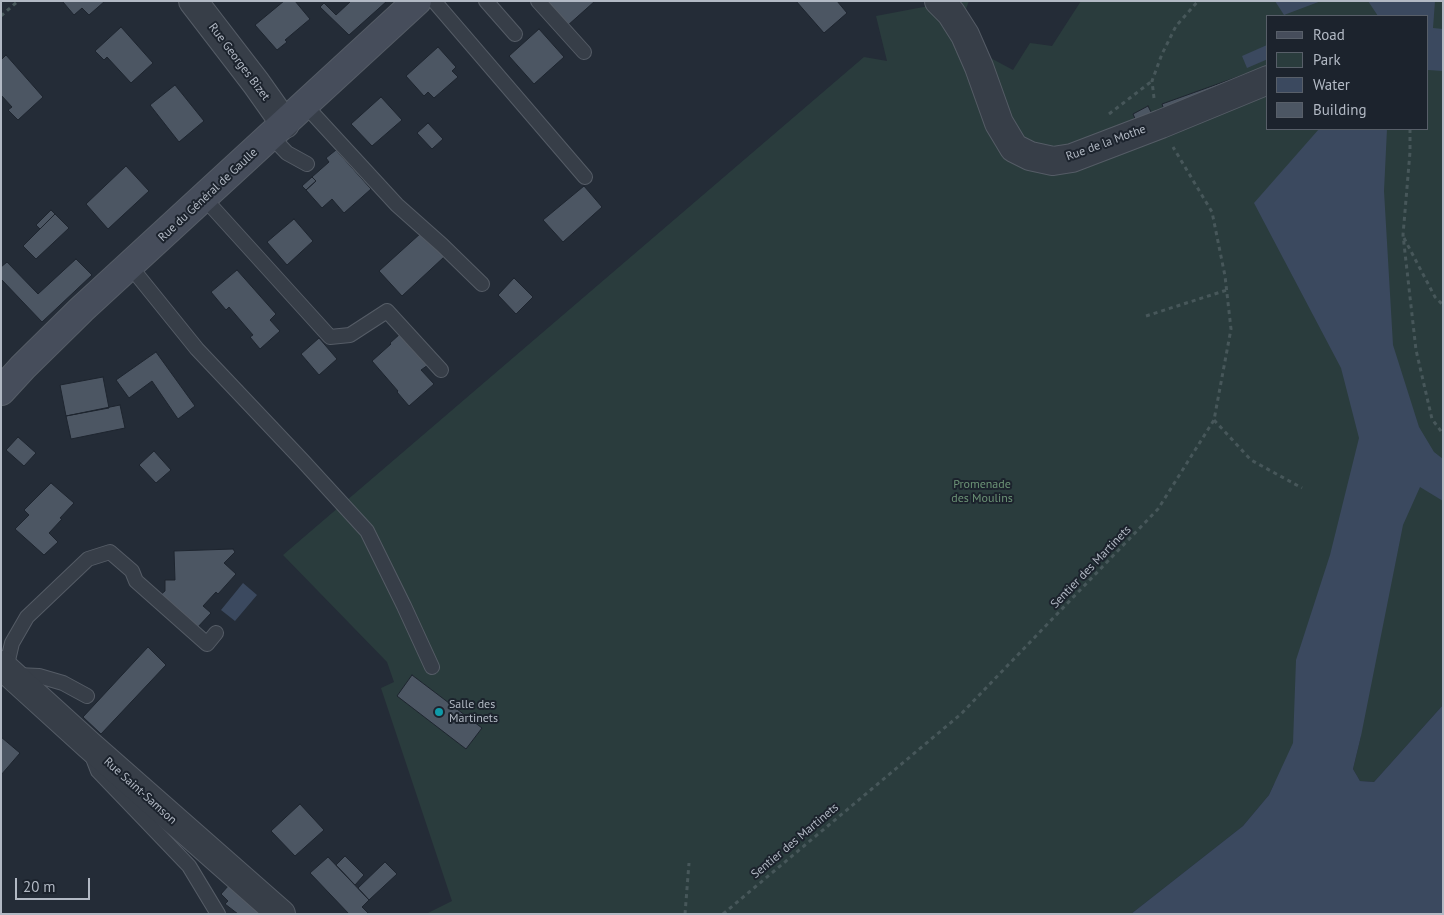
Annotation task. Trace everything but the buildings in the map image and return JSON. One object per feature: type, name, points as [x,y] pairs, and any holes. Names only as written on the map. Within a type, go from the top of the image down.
[{"type":"main road","name":"Rue du Général de Gaulle","points":[[1,391],[82,308],[305,106],[417,1]]},
{"type":"street","name":"Rue Georges Bizet","points":[[193,1],[256,83],[278,130]]},
{"type":"street","name":"Rue de la Mothe","points":[[939,1],[951,13],[965,35],[979,67],[999,123],[1014,148],[1030,156],[1053,161],[1072,158],[1159,115],[1266,81]]},
{"type":"street","name":"Rue Saint-Samson","points":[[7,670],[88,745],[281,914]]},
{"type":"lane","points":[[434,1],[585,177]]},
{"type":"lane","points":[[486,1],[515,34]]},
{"type":"lane","points":[[538,1],[584,52]]},
{"type":"lane","points":[[305,106],[397,205],[482,284]]},
{"type":"lane","points":[[278,130],[287,153],[306,164]]},
{"type":"lane","points":[[204,198],[330,337],[350,335],[386,311],[441,370]]},
{"type":"lane","points":[[130,266],[197,349],[366,531],[432,667]]},
{"type":"lane","points":[[86,696],[63,683],[7,670],[12,643],[27,617],[88,559],[110,552],[132,571],[136,582],[207,644],[216,633]]},
{"type":"lane","points":[[88,745],[98,772],[190,866],[218,914]]},
{"type":"path","points":[[1,16],[18,1]]},
{"type":"path","points":[[1103,119],[1152,80],[1176,26],[1198,1]]},
{"type":"path","name":"Sentier des Martinets","points":[[723,914],[961,714],[1158,509],[1214,420],[1231,329],[1212,212],[1164,132],[1152,80]]},
{"type":"path","points":[[1410,130],[1403,235],[1416,350],[1432,419],[1443,434]]},
{"type":"path","points":[[1403,235],[1435,297],[1443,305]]},
{"type":"path","points":[[1146,316],[1226,290]]},
{"type":"path","points":[[1214,420],[1251,460],[1302,488]]},
{"type":"path","points":[[685,914],[689,863]]},
{"type":"green space","name":"Promenade des Moulins","points":[[955,1],[969,1],[955,39],[1013,70],[1030,43],[1052,46],[1081,1],[1443,1],[1443,705],[1374,782],[1360,781],[1353,769],[1361,736],[1274,784],[1269,795],[1243,826],[1131,914],[426,914],[452,901],[381,688],[394,682],[387,662],[283,555],[864,57],[887,61],[876,16]]},
{"type":"water","points":[[1275,1],[1321,1],[1284,15]]},
{"type":"water","points":[[1368,1],[1435,1],[1433,28],[1443,29],[1443,71],[1429,70],[1429,15],[1377,15]]},
{"type":"water","points":[[1266,45],[1266,60],[1247,68],[1242,56]]},
{"type":"water","points":[[1318,130],[1387,130],[1384,191],[1393,345],[1419,427],[1434,452],[1443,459],[1443,501],[1420,487],[1403,525],[1353,769],[1360,781],[1374,782],[1443,705],[1443,914],[1131,914],[1243,826],[1269,795],[1293,743],[1296,660],[1330,555],[1359,438],[1341,368],[1254,203]]},
{"type":"water","points":[[243,583],[257,595],[235,621],[221,610]]},
{"type":"place","name":"Salle des Martinets","points":[[439,712]]}]
